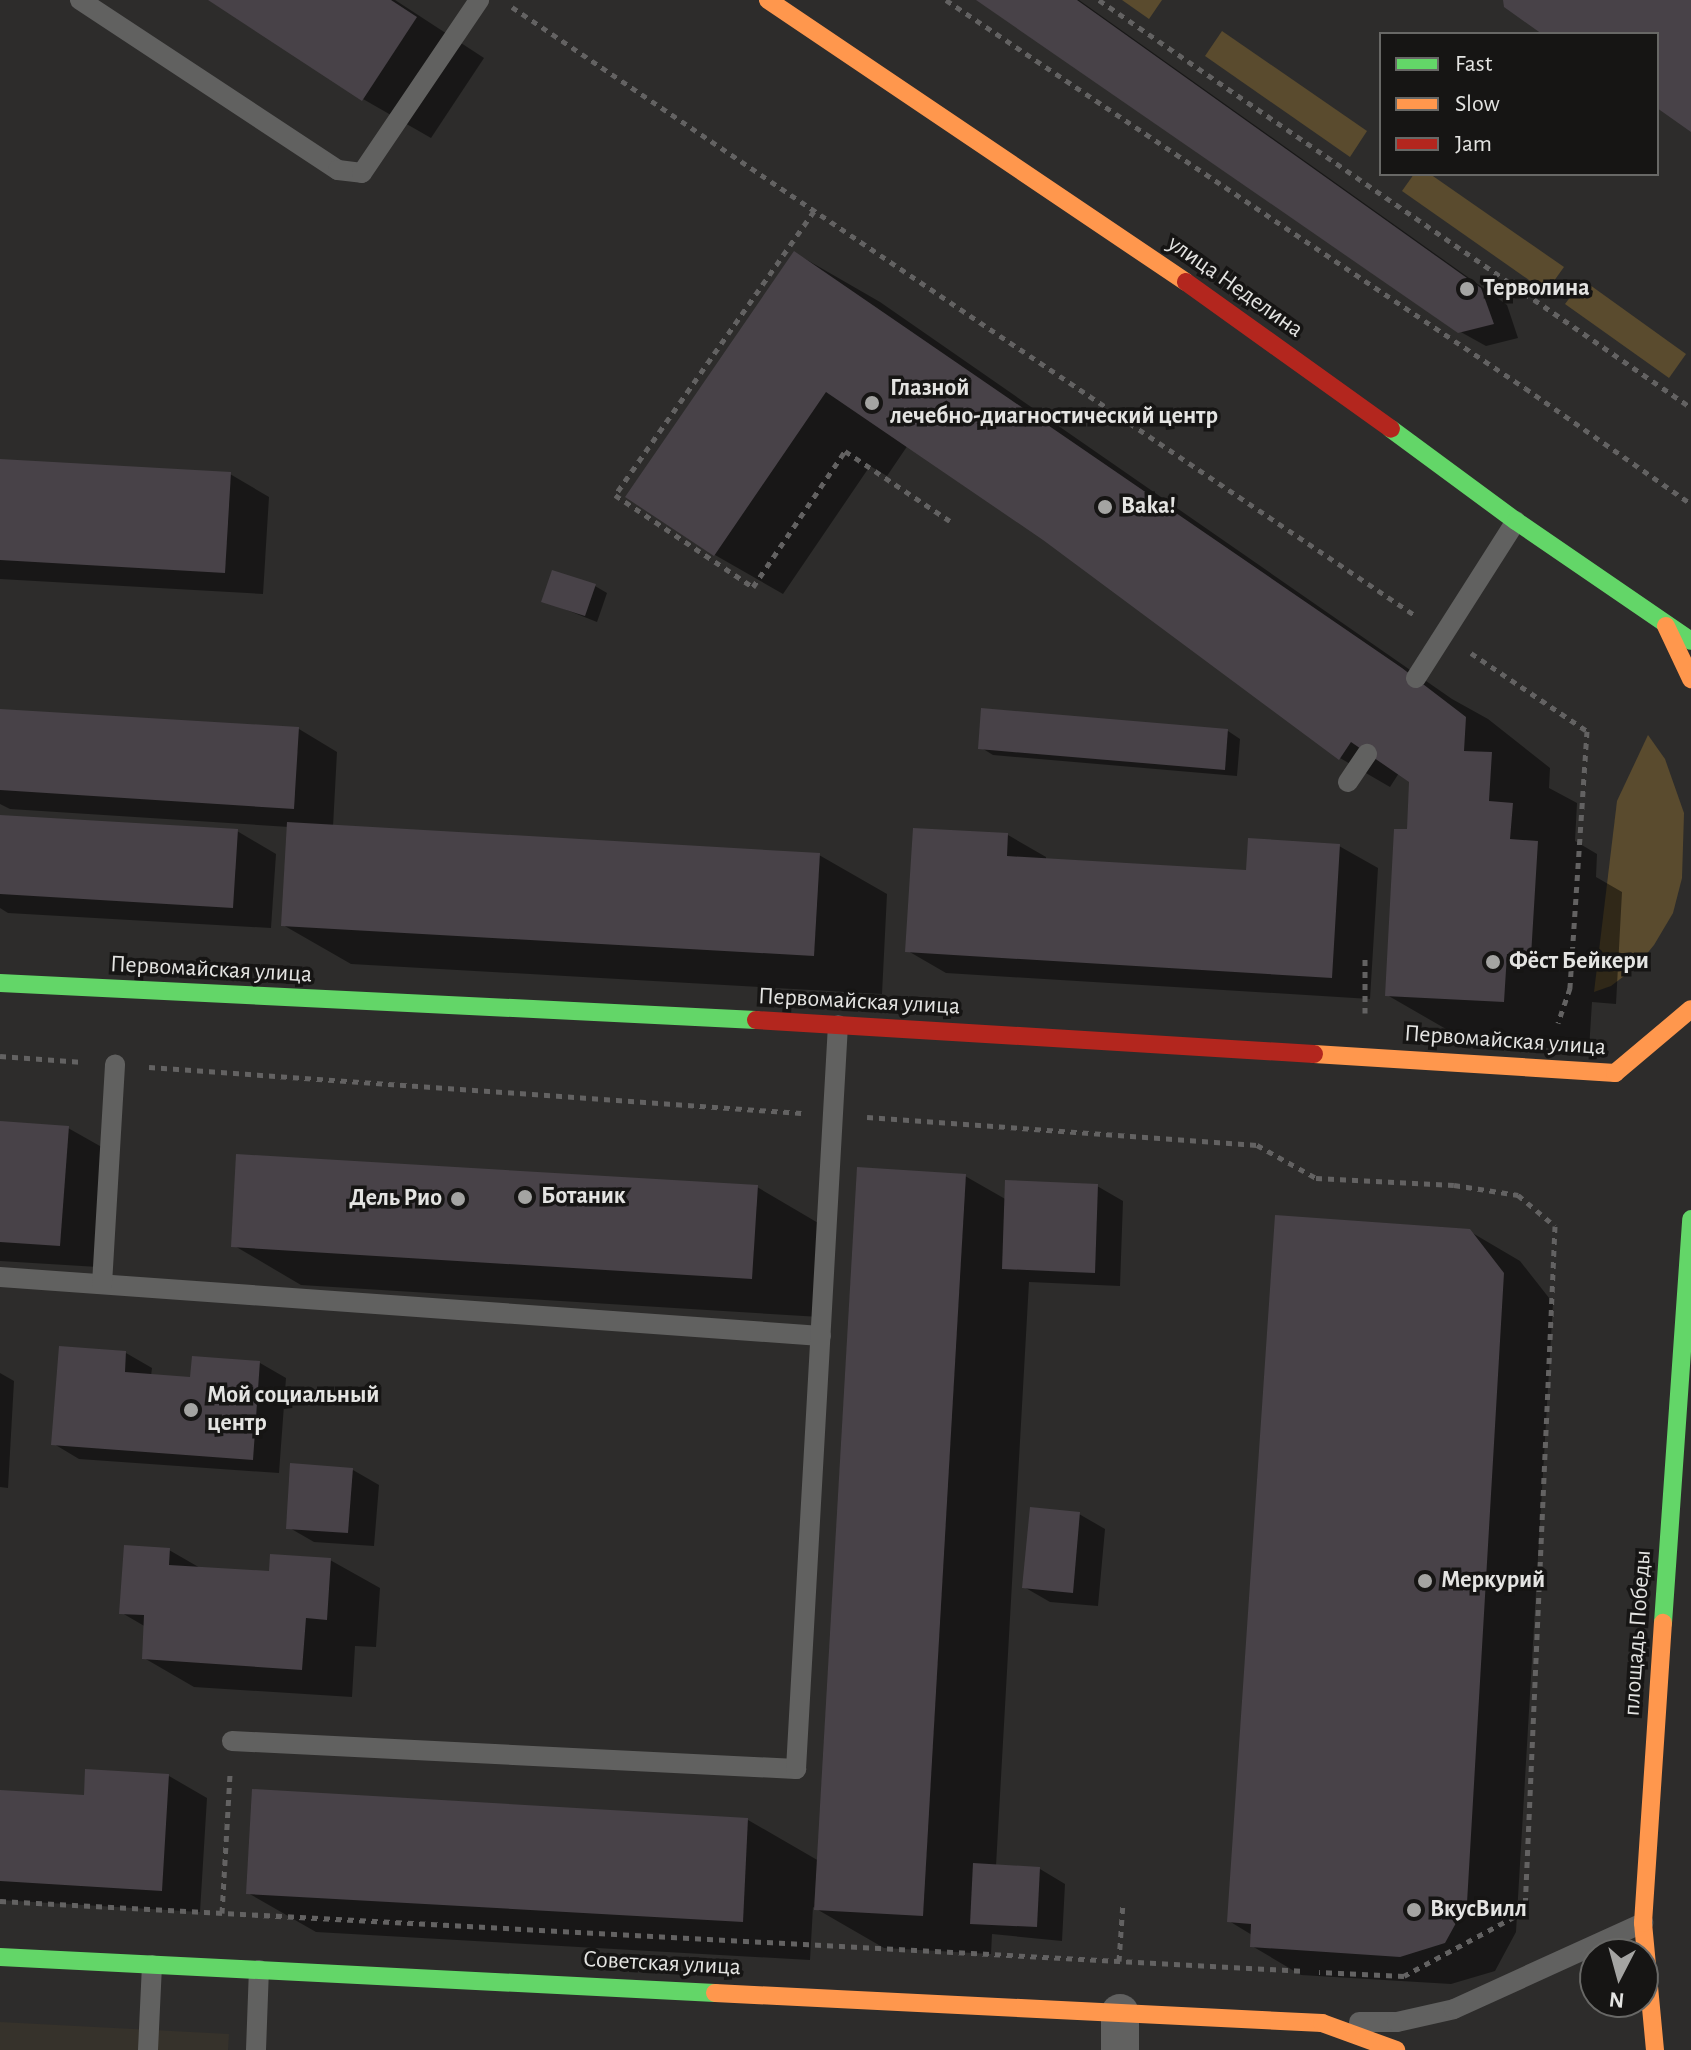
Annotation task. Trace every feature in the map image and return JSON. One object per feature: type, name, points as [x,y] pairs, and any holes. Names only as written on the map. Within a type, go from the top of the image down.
[{"type":"main road","name":"улица Неделина","points":[[768,0],[1237,316],[1516,521],[1691,641]]},
{"type":"main road","points":[[1666,626],[1691,679]]},
{"type":"main road","name":"Первомайская улица","points":[[0,983],[838,1025],[1615,1073],[1691,1009]]},
{"type":"main road","name":"площадь Победы","points":[[1655,2050],[1643,1923],[1691,1219]]},
{"type":"main road","name":"Советская улица","points":[[0,1957],[259,1970],[1120,2032],[1322,2023],[1396,2050]]},
{"type":"lane","points":[[80,0],[338,170],[362,173],[479,0]]},
{"type":"lane","points":[[1416,678],[1516,521]]},
{"type":"lane","points":[[1348,782],[1367,754]]},
{"type":"lane","points":[[232,1741],[796,1769],[838,1025]]},
{"type":"lane","points":[[102,1284],[115,1064]]},
{"type":"lane","points":[[0,1277],[821,1336]]},
{"type":"lane","name":"Советская улица","points":[[1322,2023],[1397,2022],[1454,2009],[1643,1923]]},
{"type":"lane","points":[[148,2050],[152,1965]]},
{"type":"lane","points":[[256,2050],[259,1970]]},
{"type":"path","points":[[501,0],[1587,731],[1570,988],[1557,1025],[1542,1024]]},
{"type":"path","points":[[946,0],[1512,379],[1691,504]]},
{"type":"path","points":[[1099,0],[1690,407]]},
{"type":"path","points":[[814,211],[615,495],[753,587],[845,451],[950,521]]},
{"type":"path","points":[[1365,958],[1365,1013]]},
{"type":"path","points":[[1350,1012],[1379,1014]]},
{"type":"path","points":[[0,1056],[1257,1145],[1316,1178],[1454,1185],[1518,1195],[1555,1226],[1525,1911],[1404,1976],[0,1901]]},
{"type":"path","points":[[222,1913],[232,1741]]},
{"type":"path","points":[[1119,1961],[1123,1903]]},
{"type":"shaded area","points":[[1122,0],[1162,0],[1149,19]]},
{"type":"shaded area","points":[[1222,31],[1367,131],[1350,157],[1205,56]]},
{"type":"shaded area","points":[[1413,176],[1433,176],[1564,267],[1546,292],[1402,191]]},
{"type":"shaded area","points":[[1583,280],[1686,354],[1669,378],[1565,304]]},
{"type":"shaded area","points":[[1648,735],[1665,759],[1684,813],[1682,878],[1673,913],[1654,945],[1636,967],[1611,986],[1594,992],[1617,801]]},
{"type":"shaded area","points":[[0,2022],[229,2034],[228,2050],[0,2050]]},
{"type":"building","points":[[208,0],[391,0],[417,17],[362,101]]},
{"type":"building","points":[[976,0],[1077,0],[1481,288],[1494,324],[1458,333]]},
{"type":"building","points":[[1503,0],[1691,0],[1691,132],[1659,109],[1659,32],[1539,32],[1504,7]]},
{"type":"building","points":[[794,251],[1402,668],[1466,717],[1464,751],[1492,752],[1489,801],[1513,803],[1510,839],[1538,841],[1531,956],[1507,954],[1504,1002],[1385,996],[1394,829],[1407,829],[1409,782],[1351,742],[1339,760],[1043,540],[826,392],[714,556],[625,497]]},
{"type":"building","points":[[0,459],[231,472],[225,573],[0,560]]},
{"type":"building","points":[[552,570],[596,584],[585,616],[541,602]]},
{"type":"building","points":[[981,708],[1228,729],[1225,770],[978,749]]},
{"type":"building","points":[[0,709],[299,727],[294,809],[0,790]]},
{"type":"building","points":[[0,815],[238,829],[233,908],[0,894]]},
{"type":"building","points":[[287,822],[820,853],[814,956],[281,926]]},
{"type":"building","points":[[913,828],[1008,833],[1007,856],[1246,870],[1248,838],[1340,844],[1332,978],[905,952]]},
{"type":"building","points":[[0,1121],[69,1126],[60,1246],[0,1242]]},
{"type":"building","points":[[236,1154],[758,1185],[752,1279],[231,1247]]},
{"type":"building","points":[[857,1167],[966,1174],[923,1916],[814,1910]]},
{"type":"building","points":[[1005,1180],[1098,1184],[1095,1273],[1002,1269]]},
{"type":"building","points":[[1275,1215],[1470,1229],[1504,1273],[1467,1903],[1445,1943],[1400,1957],[1250,1947],[1251,1924],[1227,1922]]},
{"type":"building","points":[[59,1346],[126,1351],[125,1372],[190,1377],[192,1356],[260,1361],[253,1460],[51,1445]]},
{"type":"building","points":[[290,1463],[353,1468],[348,1533],[286,1529]]},
{"type":"building","points":[[1030,1507],[1080,1512],[1073,1593],[1022,1588]]},
{"type":"building","points":[[124,1545],[170,1548],[169,1565],[269,1571],[270,1554],[331,1558],[327,1620],[306,1618],[302,1670],[142,1659],[144,1615],[119,1614]]},
{"type":"building","points":[[85,1769],[169,1774],[162,1891],[0,1881],[0,1790],[84,1795]]},
{"type":"building","points":[[252,1789],[748,1818],[743,1922],[246,1894]]},
{"type":"building","points":[[973,1863],[1040,1867],[1037,1927],[970,1924]]},
{"type":"traffic: fast","points":[[1391,429],[1516,521],[1691,641]]},
{"type":"traffic: fast","points":[[0,983],[756,1020]]},
{"type":"traffic: fast","points":[[1663,1623],[1691,1219]]},
{"type":"traffic: fast","points":[[0,1957],[715,1993]]},
{"type":"traffic: slow","points":[[768,0],[1186,282]]},
{"type":"traffic: slow","points":[[1666,626],[1691,679]]},
{"type":"traffic: slow","points":[[1314,1054],[1615,1073],[1691,1009]]},
{"type":"traffic: slow","points":[[1655,2050],[1643,1923],[1663,1623]]},
{"type":"traffic: slow","points":[[715,1993],[1322,2023],[1396,2050]]},
{"type":"traffic: jam","points":[[1186,282],[1391,429]]},
{"type":"traffic: jam","points":[[756,1020],[1314,1054]]},
{"type":"place","name":"Терволина","points":[[1467,289]]},
{"type":"place","name":"Глазной лечебно-диагностический центр","points":[[872,403]]},
{"type":"place","name":"Baka!","points":[[1105,507]]},
{"type":"place","name":"Фёст Бейкери","points":[[1493,962]]},
{"type":"place","name":"Ботаник","points":[[525,1197]]},
{"type":"place","name":"Дель Рио","points":[[458,1199]]},
{"type":"place","name":"Мой социальный центр","points":[[191,1410]]},
{"type":"place","name":"Меркурий","points":[[1425,1581]]},
{"type":"place","name":"ВкусВилл","points":[[1414,1910]]}]
